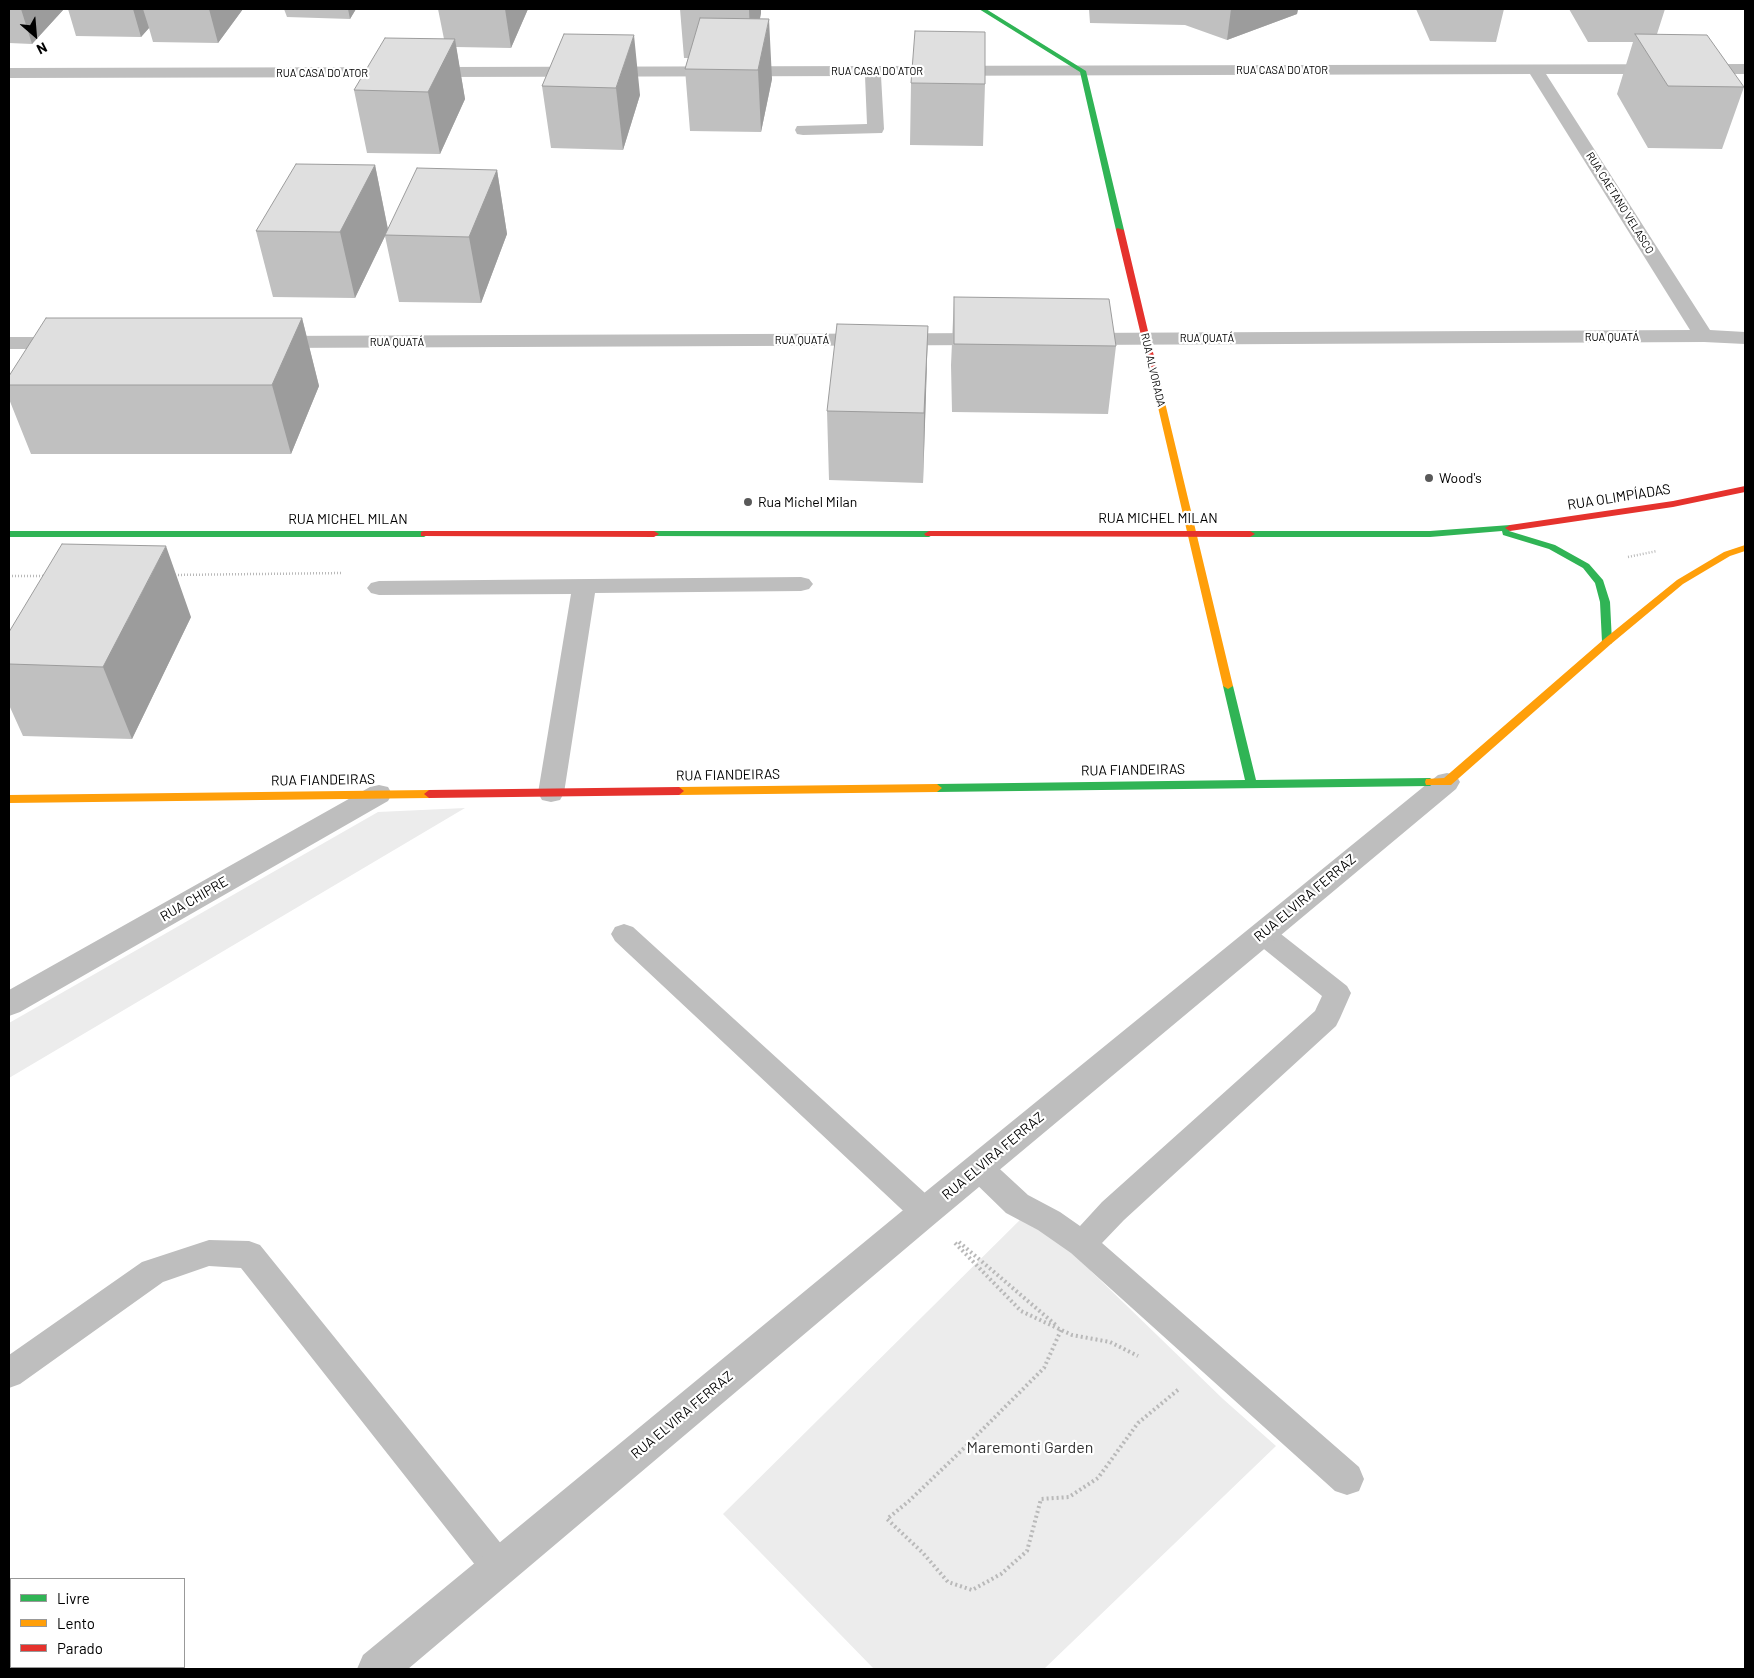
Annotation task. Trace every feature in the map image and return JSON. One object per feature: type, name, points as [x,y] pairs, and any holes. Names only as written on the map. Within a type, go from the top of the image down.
[{"type":"street","points":[[982,9],[1083,71]]},
{"type":"street","name":"RUA CASA DO ATOR","points":[[9,73],[1745,69]]},
{"type":"street","name":"RUA CAETANO VELASCO","points":[[1535,70],[1704,336]]},
{"type":"street","points":[[803,130],[876,129],[874,71]]},
{"type":"street","name":"RUA ALVORADA","points":[[1083,71],[1251,784]]},
{"type":"street","name":"RUA QUATÁ","points":[[1056,339],[1704,336],[1745,338]]},
{"type":"street","name":"RUA QUATÁ","points":[[248,342],[1006,339]]},
{"type":"street","points":[[9,343],[88,343]]},
{"type":"street","name":"RUA OLIMPÍADAS","points":[[1496,530],[1653,507],[1745,489]]},
{"type":"street","points":[[1496,530],[1552,547],[1586,566],[1600,582],[1605,602],[1607,642]]},
{"type":"street","name":"RUA MICHEL MILAN","points":[[9,534],[1420,534],[1496,530]]},
{"type":"street","points":[[1607,642],[1680,582],[1739,552]]},
{"type":"street","points":[[379,588],[801,584]]},
{"type":"street","points":[[551,792],[584,586]]},
{"type":"street","name":"RUA ELVIRA FERRAZ","points":[[377,1669],[925,1212],[1447,782],[1607,642]]},
{"type":"street","name":"RUA FIANDEIRAS","points":[[9,799],[1447,782]]},
{"type":"street","name":"RUA CHIPRE","points":[[9,1004],[379,794]]},
{"type":"lane","points":[[624,934],[925,1212]]},
{"type":"lane","points":[[1082,1244],[1113,1211],[1326,1018],[1337,993],[1263,934]]},
{"type":"lane","points":[[979,1168],[1017,1204],[1082,1244],[1348,1479]]},
{"type":"lane","points":[[9,1373],[153,1272],[210,1253],[249,1254],[499,1568]]},
{"type":"path","points":[[925,1212],[1021,1311],[1061,1330],[1092,1340],[1110,1342],[1145,1359]]},
{"type":"path","points":[[925,1212],[1061,1330]]},
{"type":"path","points":[[1061,1330],[1044,1368],[958,1454],[909,1501],[887,1519],[923,1553],[948,1582],[972,1590],[1001,1574],[1027,1551],[1041,1499],[1069,1497],[1098,1478],[1138,1423],[1179,1389],[1174,1382]]},
{"type":"green space","points":[[465,808],[9,1078],[9,1023],[378,812]]},
{"type":"green space","name":"Maremonti Garden","points":[[1029,1211],[1223,1399],[1276,1446],[1044,1669],[874,1669],[723,1514]]},
{"type":"building","points":[[700,18],[769,19],[758,70],[685,69]]},
{"type":"building","points":[[915,31],[985,32],[985,84],[911,83]]},
{"type":"building","points":[[564,34],[634,35],[616,88],[542,86]]},
{"type":"building","points":[[1635,34],[1707,35],[1744,87],[1668,86]]},
{"type":"building","points":[[385,38],[455,39],[428,92],[354,90]]},
{"type":"building","points":[[296,164],[375,165],[340,232],[256,231]]},
{"type":"building","points":[[417,168],[497,170],[469,237],[385,235]]},
{"type":"building","points":[[954,297],[1109,299],[1116,346],[954,344]]},
{"type":"building","points":[[46,318],[302,318],[272,385],[9,385],[9,376]]},
{"type":"building","points":[[837,324],[928,326],[924,413],[827,411]]},
{"type":"building","points":[[62,544],[166,546],[103,667],[9,664],[9,632]]},
{"type":"traffic: fast","points":[[982,9],[1083,71],[1120,230]]},
{"type":"traffic: fast","points":[[1250,534],[1430,534],[1510,528]]},
{"type":"traffic: fast","points":[[1506,533],[1552,547],[1586,566],[1600,582],[1605,602],[1607,642]]},
{"type":"traffic: fast","points":[[9,534],[424,534]]},
{"type":"traffic: fast","points":[[654,534],[929,534]]},
{"type":"traffic: fast","points":[[1228,686],[1251,784]]},
{"type":"traffic: fast","points":[[937,788],[1430,782]]},
{"type":"traffic: slow","points":[[1158,390],[1228,686]]},
{"type":"traffic: slow","points":[[1430,782],[1447,782],[1607,642],[1680,582],[1727,554],[1745,548]]},
{"type":"traffic: slow","points":[[679,791],[937,788]]},
{"type":"traffic: slow","points":[[9,799],[429,794]]},
{"type":"traffic: jam","points":[[1120,230],[1158,390]]},
{"type":"traffic: jam","points":[[1510,528],[1673,504],[1745,489]]},
{"type":"traffic: jam","points":[[424,534],[654,534]]},
{"type":"traffic: jam","points":[[929,534],[1250,534]]},
{"type":"traffic: jam","points":[[429,794],[679,791]]},
{"type":"place","name":"Wood's","points":[[1429,478]]},
{"type":"place","name":"Rua Michel Milan","points":[[748,502]]}]
